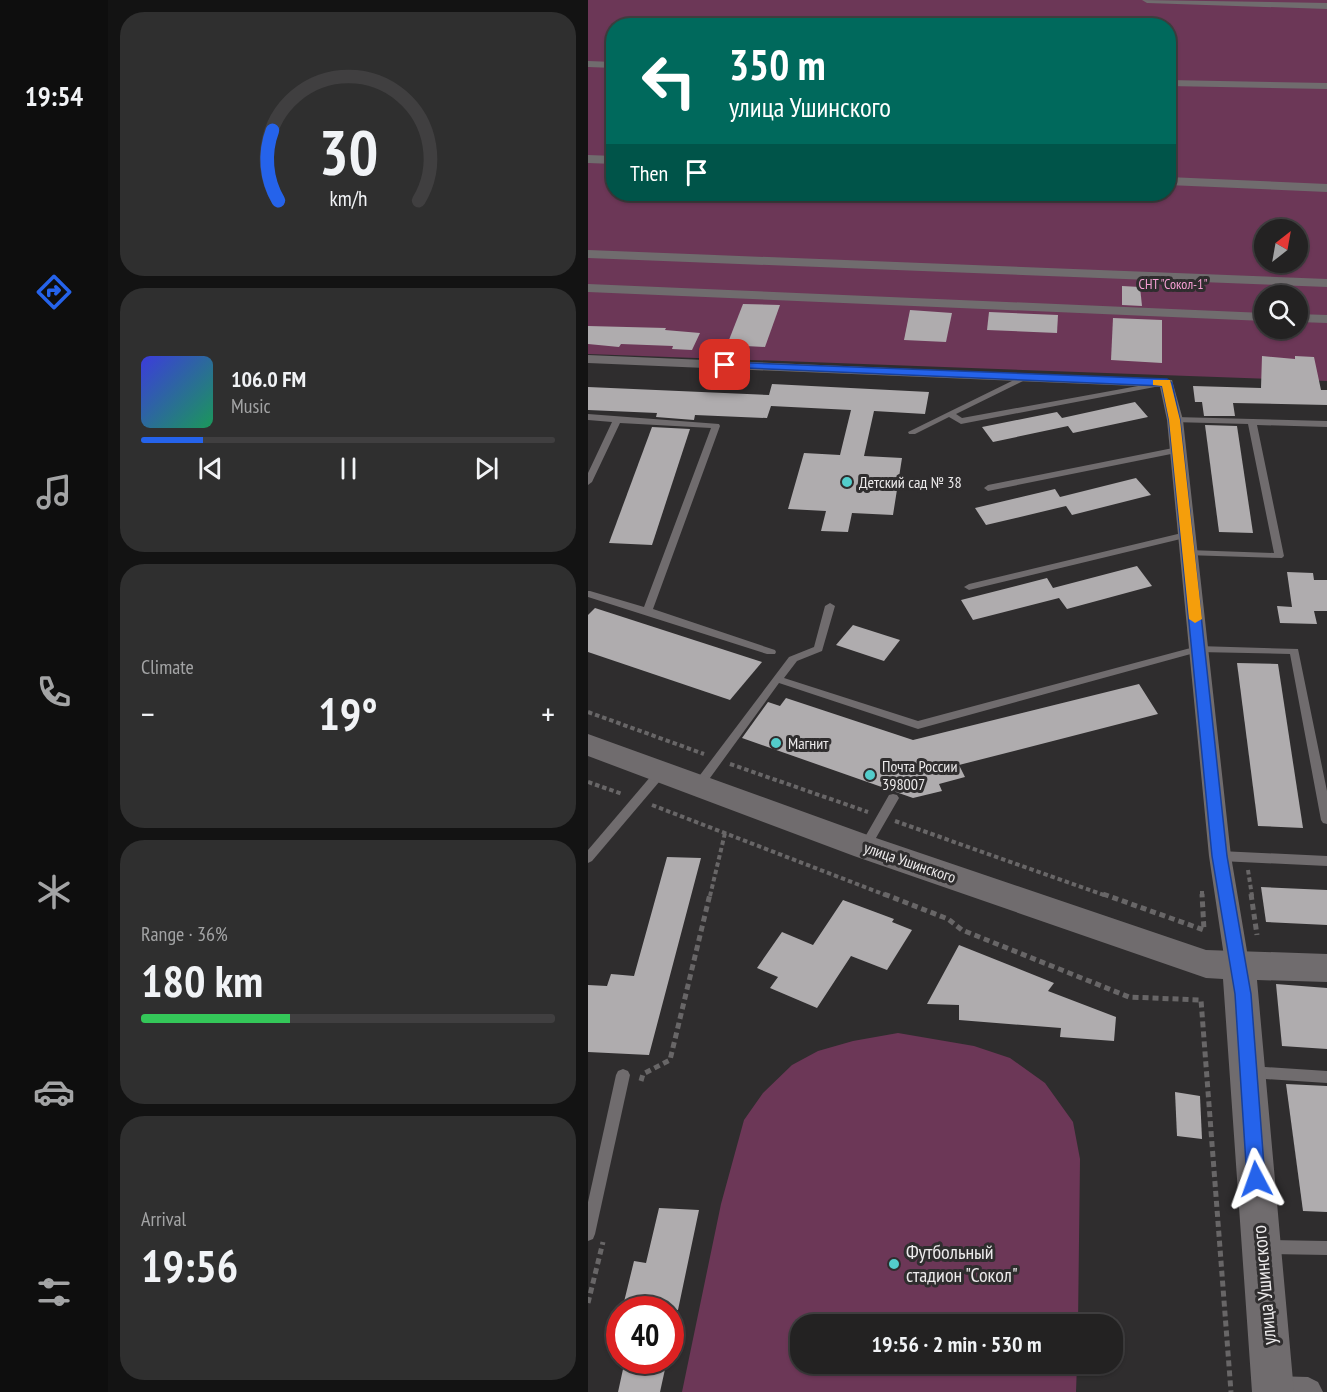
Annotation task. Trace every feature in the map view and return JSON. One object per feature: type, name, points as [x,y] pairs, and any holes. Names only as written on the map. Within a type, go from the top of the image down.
[{"type":"street","points":[[1148,0],[1327,6]]},
{"type":"street","points":[[588,64],[606,65]]},
{"type":"street","points":[[1176,83],[1327,86]]},
{"type":"street","points":[[588,159],[606,160]]},
{"type":"street","points":[[1176,181],[1327,188]]},
{"type":"street","points":[[588,254],[1327,283]]},
{"type":"street","points":[[588,288],[1254,317]]},
{"type":"street","points":[[1308,318],[1327,319]]},
{"type":"street","points":[[588,359],[1167,383]]},
{"type":"street","name":"улица Ушинского","points":[[1167,383],[1178,450],[1220,856],[1247,949],[1243,994],[1261,1247],[1285,1392]]},
{"type":"street","name":"улица Ушинского","points":[[588,745],[865,847],[1206,964],[1247,949]]},
{"type":"street","points":[[1247,949],[1327,968]]},
{"type":"lane","points":[[912,432],[1022,378]]},
{"type":"lane","points":[[950,414],[961,421],[1167,383]]},
{"type":"lane","points":[[588,417],[716,426],[647,610]]},
{"type":"lane","points":[[588,482],[617,420]]},
{"type":"lane","points":[[1174,420],[1327,424]]},
{"type":"lane","points":[[969,587],[1187,544],[1279,556],[1252,422]]},
{"type":"lane","points":[[988,488],[1178,450]]},
{"type":"lane","points":[[589,595],[647,610],[771,652]]},
{"type":"lane","points":[[698,786],[793,659],[818,649],[830,606]]},
{"type":"lane","points":[[777,678],[918,725],[1198,649],[1294,651],[1327,820]]},
{"type":"lane","points":[[588,858],[661,772]]},
{"type":"lane","points":[[865,847],[893,798]]},
{"type":"lane","points":[[1220,856],[1327,861]]},
{"type":"lane","points":[[1247,1071],[1327,1077]]},
{"type":"lane","points":[[588,1233],[623,1075]]},
{"type":"lane","points":[[1261,1247],[1327,1248]]},
{"type":"path","points":[[588,712],[1204,930],[1202,883]]},
{"type":"path","points":[[588,782],[948,919],[962,930],[1129,997],[1201,1000],[1231,1392]]},
{"type":"path","points":[[640,1085],[643,1074],[670,1060],[725,833]]},
{"type":"path","points":[[1246,857],[1247,949]]},
{"type":"path","points":[[588,1303],[604,1234]]},
{"type":"green space","name":"СНТ \"Сокол-1\"","points":[[588,0],[1327,0],[1327,381],[588,354]]},
{"type":"green space","name":"Футбольный стадион \"Сокол\"","points":[[898,1033],[974,1046],[1010,1058],[1045,1083],[1073,1122],[1080,1159],[1078,1314],[790,1314],[790,1374],[1077,1374],[1076,1392],[682,1392],[721,1204],[744,1120],[763,1093],[792,1065],[818,1051],[853,1041]]},
{"type":"building","points":[[1122,286],[1140,287],[1142,306],[1122,305]]},
{"type":"building","points":[[743,304],[780,305],[765,347],[727,345]]},
{"type":"building","points":[[910,310],[952,313],[946,342],[904,340]]},
{"type":"building","points":[[989,312],[1058,315],[1057,333],[987,330]]},
{"type":"building","points":[[1113,318],[1162,320],[1162,363],[1111,360]]},
{"type":"building","points":[[588,326],[666,328],[665,330],[700,333],[692,350],[672,349],[673,346],[621,344],[619,347],[588,344]]},
{"type":"building","points":[[1262,356],[1295,359],[1295,356],[1314,357],[1321,390],[1327,390],[1327,405],[1233,403],[1235,416],[1204,416],[1202,402],[1195,402],[1193,386],[1261,388]]},
{"type":"building","points":[[772,384],[929,392],[925,414],[874,411],[864,456],[902,458],[893,515],[852,513],[848,532],[821,531],[826,511],[788,509],[804,453],[840,455],[851,410],[771,406],[767,418],[695,415],[694,420],[656,417],[657,413],[588,410],[588,387],[769,395]]},
{"type":"building","points":[[1135,402],[1148,417],[1073,433],[1068,426],[993,442],[982,427],[1057,412],[1062,418]]},
{"type":"building","points":[[1205,425],[1237,426],[1253,533],[1219,532]]},
{"type":"building","points":[[652,427],[690,429],[652,545],[609,543]]},
{"type":"building","points":[[1136,478],[1151,495],[1072,515],[1066,506],[986,525],[975,508],[1055,489],[1060,497]]},
{"type":"building","points":[[1137,566],[1152,586],[1067,609],[1059,598],[973,620],[961,600],[1047,578],[1053,588]]},
{"type":"building","points":[[1287,572],[1313,573],[1314,580],[1327,580],[1327,611],[1314,611],[1317,624],[1280,623],[1277,606],[1292,607]]},
{"type":"building","points":[[595,608],[762,662],[730,700],[588,652],[588,615]]},
{"type":"building","points":[[853,625],[900,640],[884,661],[836,645]]},
{"type":"building","points":[[1237,663],[1278,664],[1303,828],[1258,826]]},
{"type":"building","points":[[1139,684],[1158,714],[959,765],[965,777],[939,784],[942,791],[913,798],[742,738],[768,702],[780,706],[786,698],[913,740]]},
{"type":"building","points":[[667,857],[701,858],[649,1055],[588,1052],[588,985],[607,986],[611,974],[634,976]]},
{"type":"building","points":[[1261,887],[1327,890],[1327,925],[1266,922]]},
{"type":"building","points":[[843,900],[894,919],[892,922],[912,930],[887,970],[851,956],[817,1008],[770,988],[778,977],[757,968],[782,932],[813,945]]},
{"type":"building","points":[[959,945],[1054,983],[1048,991],[1116,1017],[1114,1041],[1060,1037],[1061,1028],[959,1020],[959,1005],[927,1004]]},
{"type":"building","points":[[1276,984],[1327,988],[1327,1049],[1282,1046]]},
{"type":"building","points":[[1286,1084],[1327,1086],[1327,1212],[1303,1211]]},
{"type":"building","points":[[1175,1092],[1200,1096],[1202,1139],[1177,1136]]},
{"type":"building","points":[[659,1208],[699,1210],[681,1296],[625,1296],[634,1261],[646,1263]]},
{"type":"building","points":[[622,1374],[664,1374],[660,1392],[618,1392]]},
{"type":"slow traffic","points":[[1156,382],[1167,383],[1174,420],[1195,619]]},
{"type":"place","name":"Детский сад № 38","points":[[847,482]]},
{"type":"place","name":"Магнит","points":[[776,743]]},
{"type":"place","name":"Почта России 398007","points":[[870,775]]},
{"type":"place","name":"Футбольный стадион \"Сокол\"","points":[[894,1264]]},
{"type":"route","points":[[725,365],[1167,383],[1174,420],[1220,856],[1231,933],[1243,994],[1256,1179]]}]
